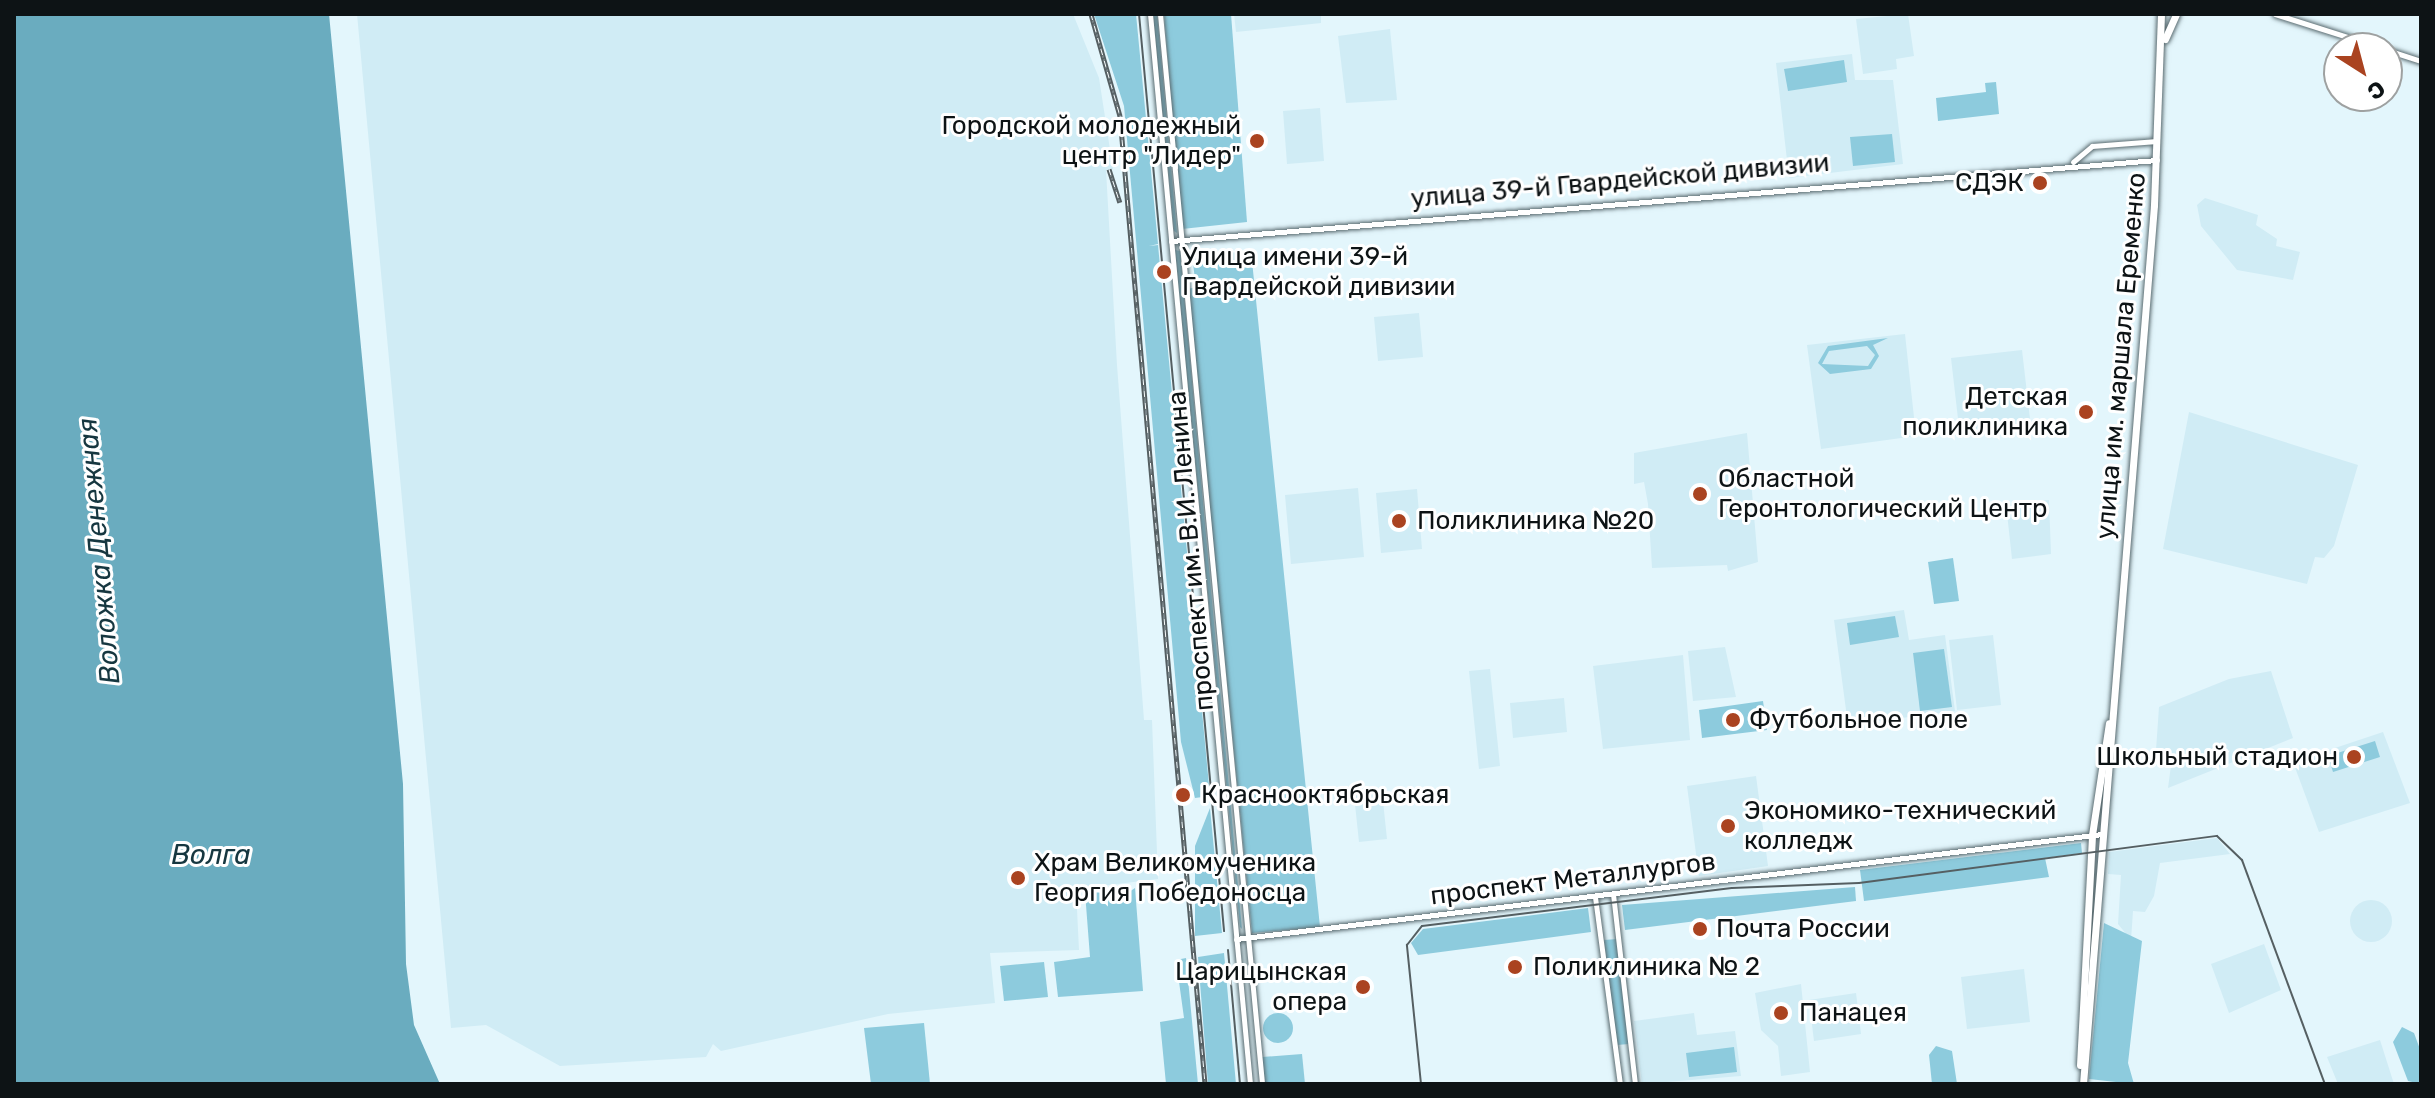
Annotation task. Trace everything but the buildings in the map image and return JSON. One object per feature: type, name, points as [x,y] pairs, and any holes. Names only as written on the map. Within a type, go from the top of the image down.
[{"type":"highway","name":"улица им. маршала Еременко","points":[[2081,1084],[2111,779],[2114,701],[2157,160],[2164,41],[2161,14]]},
{"type":"highway","points":[[2164,41],[2176,14]]},
{"type":"highway","name":"улица им. маршала Еременко","points":[[2081,1084],[2092,835],[2098,778],[2114,701]]},
{"type":"highway","points":[[2098,778],[2111,779]]},
{"type":"highway","points":[[2088,910],[2099,911]]},
{"type":"main road","name":"проспект им. В.И. Ленина","points":[[1150,14],[1250,1084]]},
{"type":"main road","name":"проспект им. В.И. Ленина","points":[[1160,14],[1262,1084]]},
{"type":"main road","points":[[2275,14],[2332,32]]},
{"type":"main road","name":"улица 39-й Гвардейской дивизии","points":[[2072,163],[2092,146],[2158,141]]},
{"type":"main road","name":"улица 39-й Гвардейской дивизии","points":[[1171,241],[2072,163],[2157,160]]},
{"type":"main road","name":"проспект Металлургов","points":[[1236,939],[2104,833]]},
{"type":"main road","points":[[1613,894],[1635,1084]]},
{"type":"main road","points":[[1595,897],[1620,1084]]},
{"type":"shaded area","points":[[357,14],[1073,14],[1099,78],[1113,169],[1106,170],[1117,365],[1144,720],[1152,720],[1158,879],[1076,889],[1079,950],[990,953],[995,1003],[888,1014],[721,1051],[713,1044],[706,1057],[560,1066],[486,1025],[451,1028]]},
{"type":"shaded area","points":[[1094,14],[1136,14],[1158,244],[1149,246],[1158,245],[1210,796],[1195,798],[1181,742],[1124,106]]},
{"type":"shaded area","points":[[1153,14],[1157,14],[1177,233],[1174,231]]},
{"type":"shaded area","points":[[1164,14],[1231,14],[1247,222],[1182,229]]},
{"type":"shaded area","points":[[1234,14],[1321,14],[1321,23],[1236,32]]},
{"type":"shaded area","points":[[1908,14],[1914,56],[1896,59],[1897,69],[1863,74],[1856,19]]},
{"type":"shaded area","points":[[1390,29],[1397,100],[1346,103],[1338,36]]},
{"type":"shaded area","points":[[1852,54],[1855,80],[1893,80],[1903,164],[1789,178],[1776,63]]},
{"type":"shaded area","points":[[1844,60],[1847,82],[1788,91],[1784,69]]},
{"type":"shaded area","points":[[1996,82],[1999,114],[1938,121],[1936,98],[1986,92],[1985,83]]},
{"type":"shaded area","points":[[1320,108],[1324,161],[1287,164],[1283,111]]},
{"type":"shaded area","points":[[1892,134],[1895,162],[1853,166],[1850,137]]},
{"type":"shaded area","points":[[2205,198],[2258,215],[2256,225],[2277,239],[2276,246],[2300,252],[2293,280],[2237,270],[2201,226],[2197,205]]},
{"type":"shaded area","points":[[1175,250],[1180,251],[1242,929],[1240,927]]},
{"type":"shaded area","points":[[1251,251],[1320,927],[1252,933],[1188,289],[1196,287],[1192,256]]},
{"type":"shaded area","points":[[1419,313],[1423,357],[1378,361],[1374,317]]},
{"type":"shaded area","points":[[1905,334],[1916,436],[1821,449],[1807,345]]},
{"type":"shaded area","points":[[1888,338],[1873,345],[1879,356],[1871,369],[1830,374],[1818,363],[1828,346]],"holes":[[[1867,346],[1875,355],[1868,366],[1822,364],[1829,351]]]},
{"type":"shaded area","points":[[2022,350],[2031,428],[1960,436],[1951,358]]},
{"type":"shaded area","points":[[2189,412],[2358,465],[2334,546],[2324,558],[2315,557],[2307,584],[2163,549]]},
{"type":"shaded area","name":"Областной Геронтологический Центр","points":[[1747,433],[1758,562],[1728,571],[1727,565],[1652,568],[1648,504],[1644,482],[1634,484],[1634,453]]},
{"type":"shaded area","points":[[1358,488],[1364,557],[1291,564],[1285,495]]},
{"type":"shaded area","name":"Поликлиника №20","points":[[1417,489],[1422,549],[1381,553],[1376,493]]},
{"type":"shaded area","points":[[2049,500],[2051,554],[2012,559],[2006,504]]},
{"type":"shaded area","points":[[1953,558],[1959,601],[1934,604],[1928,562]]},
{"type":"shaded area","points":[[1904,610],[1909,640],[1945,635],[1955,711],[1848,725],[1834,620]]},
{"type":"shaded area","name":"Футбольное поле","points":[[1895,616],[1899,637],[1850,645],[1847,623]]},
{"type":"shaded area","points":[[1993,635],[2001,705],[1957,710],[1949,640]]},
{"type":"shaded area","points":[[1725,647],[1736,697],[1693,701],[1688,651]]},
{"type":"shaded area","points":[[1944,649],[1952,707],[1920,711],[1913,653]]},
{"type":"shaded area","points":[[1683,655],[1690,740],[1603,749],[1593,666]]},
{"type":"shaded area","points":[[1490,669],[1500,766],[1479,769],[1469,671]]},
{"type":"shaded area","points":[[2271,671],[2293,738],[2168,788],[2172,758],[2156,750],[2159,707],[2229,679]]},
{"type":"shaded area","points":[[1564,698],[1567,732],[1513,738],[1510,703]]},
{"type":"shaded area","name":"Футбольное поле","points":[[1763,701],[1767,730],[1702,738],[1699,710]]},
{"type":"shaded area","points":[[2383,732],[2410,803],[2319,832],[2293,762]]},
{"type":"shaded area","name":"Школьный стадион","points":[[2375,741],[2380,757],[2333,772],[2328,756]]},
{"type":"shaded area","name":"Экономико-технический колледж","points":[[1756,776],[1768,866],[1699,876],[1687,786]]},
{"type":"shaded area","points":[[1382,792],[1387,839],[1359,842],[1354,795]]},
{"type":"shaded area","points":[[1210,808],[1222,933],[1195,936],[1195,846]]},
{"type":"shaded area","points":[[2217,838],[2230,854],[2160,863],[2154,896],[2145,912],[2133,911],[2131,940],[2118,924],[2121,875],[2108,874],[2109,852]]},
{"type":"shaded area","points":[[2081,843],[2082,853],[2045,858],[2049,877],[1864,901],[1860,870]]},
{"type":"shaded area","points":[[1855,887],[1856,901],[1625,930],[1622,905]]},
{"type":"shaded area","points":[[1135,888],[1143,991],[1058,997],[1054,962],[1090,957],[1085,892],[1126,894]]},
{"type":"shaded area","points":[[2371,900],[2386,906],[2392,921],[2386,936],[2371,942],[2356,936],[2350,921],[2356,906]]},
{"type":"shaded area","points":[[1588,908],[1591,932],[1418,955],[1411,943],[1423,929]]},
{"type":"shaded area","points":[[2104,923],[2142,941],[2128,1063],[2134,1084],[2089,1079]]},
{"type":"shaded area","points":[[1617,939],[1629,1044],[1617,1045],[1604,940]]},
{"type":"shaded area","points":[[2264,944],[2281,990],[2229,1013],[2211,964]]},
{"type":"shaded area","points":[[1224,953],[1236,1084],[1208,1084],[1198,957]]},
{"type":"shaded area","points":[[1186,958],[1198,1084],[1166,1084],[1160,1022],[1184,1018],[1176,960]]},
{"type":"shaded area","points":[[1044,962],[1048,997],[1004,1001],[1000,966]]},
{"type":"shaded area","points":[[2024,969],[2030,1022],[1967,1029],[1961,977]]},
{"type":"shaded area","points":[[1801,984],[1810,1072],[1781,1076],[1778,1046],[1761,1030],[1755,993]]},
{"type":"shaded area","points":[[1856,993],[1861,1034],[1814,1041],[1809,1000]]},
{"type":"shaded area","points":[[1278,1013],[1289,1017],[1293,1028],[1289,1039],[1278,1043],[1267,1039],[1263,1028],[1267,1017]]},
{"type":"shaded area","points":[[1694,1013],[1697,1035],[1735,1031],[1741,1076],[1642,1084],[1634,1021]]},
{"type":"shaded area","points":[[924,1023],[930,1084],[871,1084],[864,1028]]},
{"type":"shaded area","points":[[2402,1027],[2414,1033],[2421,1052],[2421,1084],[2408,1081],[2393,1042]]},
{"type":"shaded area","points":[[2380,1040],[2394,1084],[2338,1084],[2327,1057]]},
{"type":"shaded area","points":[[1936,1046],[1952,1051],[1957,1084],[1932,1084],[1929,1055]]},
{"type":"shaded area","points":[[1734,1047],[1737,1072],[1689,1077],[1686,1053]]},
{"type":"shaded area","points":[[1302,1054],[1305,1084],[1265,1084],[1262,1057]]},
{"type":"water","name":"Волга","points":[[14,14],[329,14],[403,784],[406,964],[414,1025],[440,1084],[14,1084]]},
{"type":"tram line","points":[[1139,14],[1224,931]]},
{"type":"tram line","points":[[1421,1084],[1407,945],[1422,926],[1732,888],[1859,883],[2217,836],[2242,860],[2325,1084]]},
{"type":"tram line","points":[[1228,950],[1240,1084]]},
{"type":"railway","points":[[1091,14],[1120,116],[1205,1084]]},
{"type":"railway","points":[[1109,169],[1120,202]]},
{"type":"place","name":"Городской молодежный центр \"Лидер\"","points":[[1257,141]]},
{"type":"place","name":"СДЭК","points":[[2040,183]]},
{"type":"place","name":"Улица имени 39-й Гвардейской дивизии","points":[[1164,272]]},
{"type":"place","name":"Детская поликлиника","points":[[2086,412]]},
{"type":"place","name":"Областной Геронтологический Центр","points":[[1700,494]]},
{"type":"place","name":"Поликлиника №20","points":[[1399,521]]},
{"type":"place","name":"Футбольное поле","points":[[1733,720]]},
{"type":"place","name":"Школьный стадион","points":[[2354,757]]},
{"type":"place","name":"Краснооктябрьская","points":[[1183,795]]},
{"type":"place","name":"Экономико-технический колледж","points":[[1728,826]]},
{"type":"place","name":"Храм Великомученика Георгия Победоносца","points":[[1018,878]]},
{"type":"place","name":"Почта России","points":[[1700,929]]},
{"type":"place","name":"Поликлиника № 2","points":[[1515,967]]},
{"type":"place","name":"Царицынская опера","points":[[1363,987]]},
{"type":"place","name":"Панацея","points":[[1781,1013]]},
{"type":"water label","name":"Воложка Денежная","points":[[99,551]]}]
